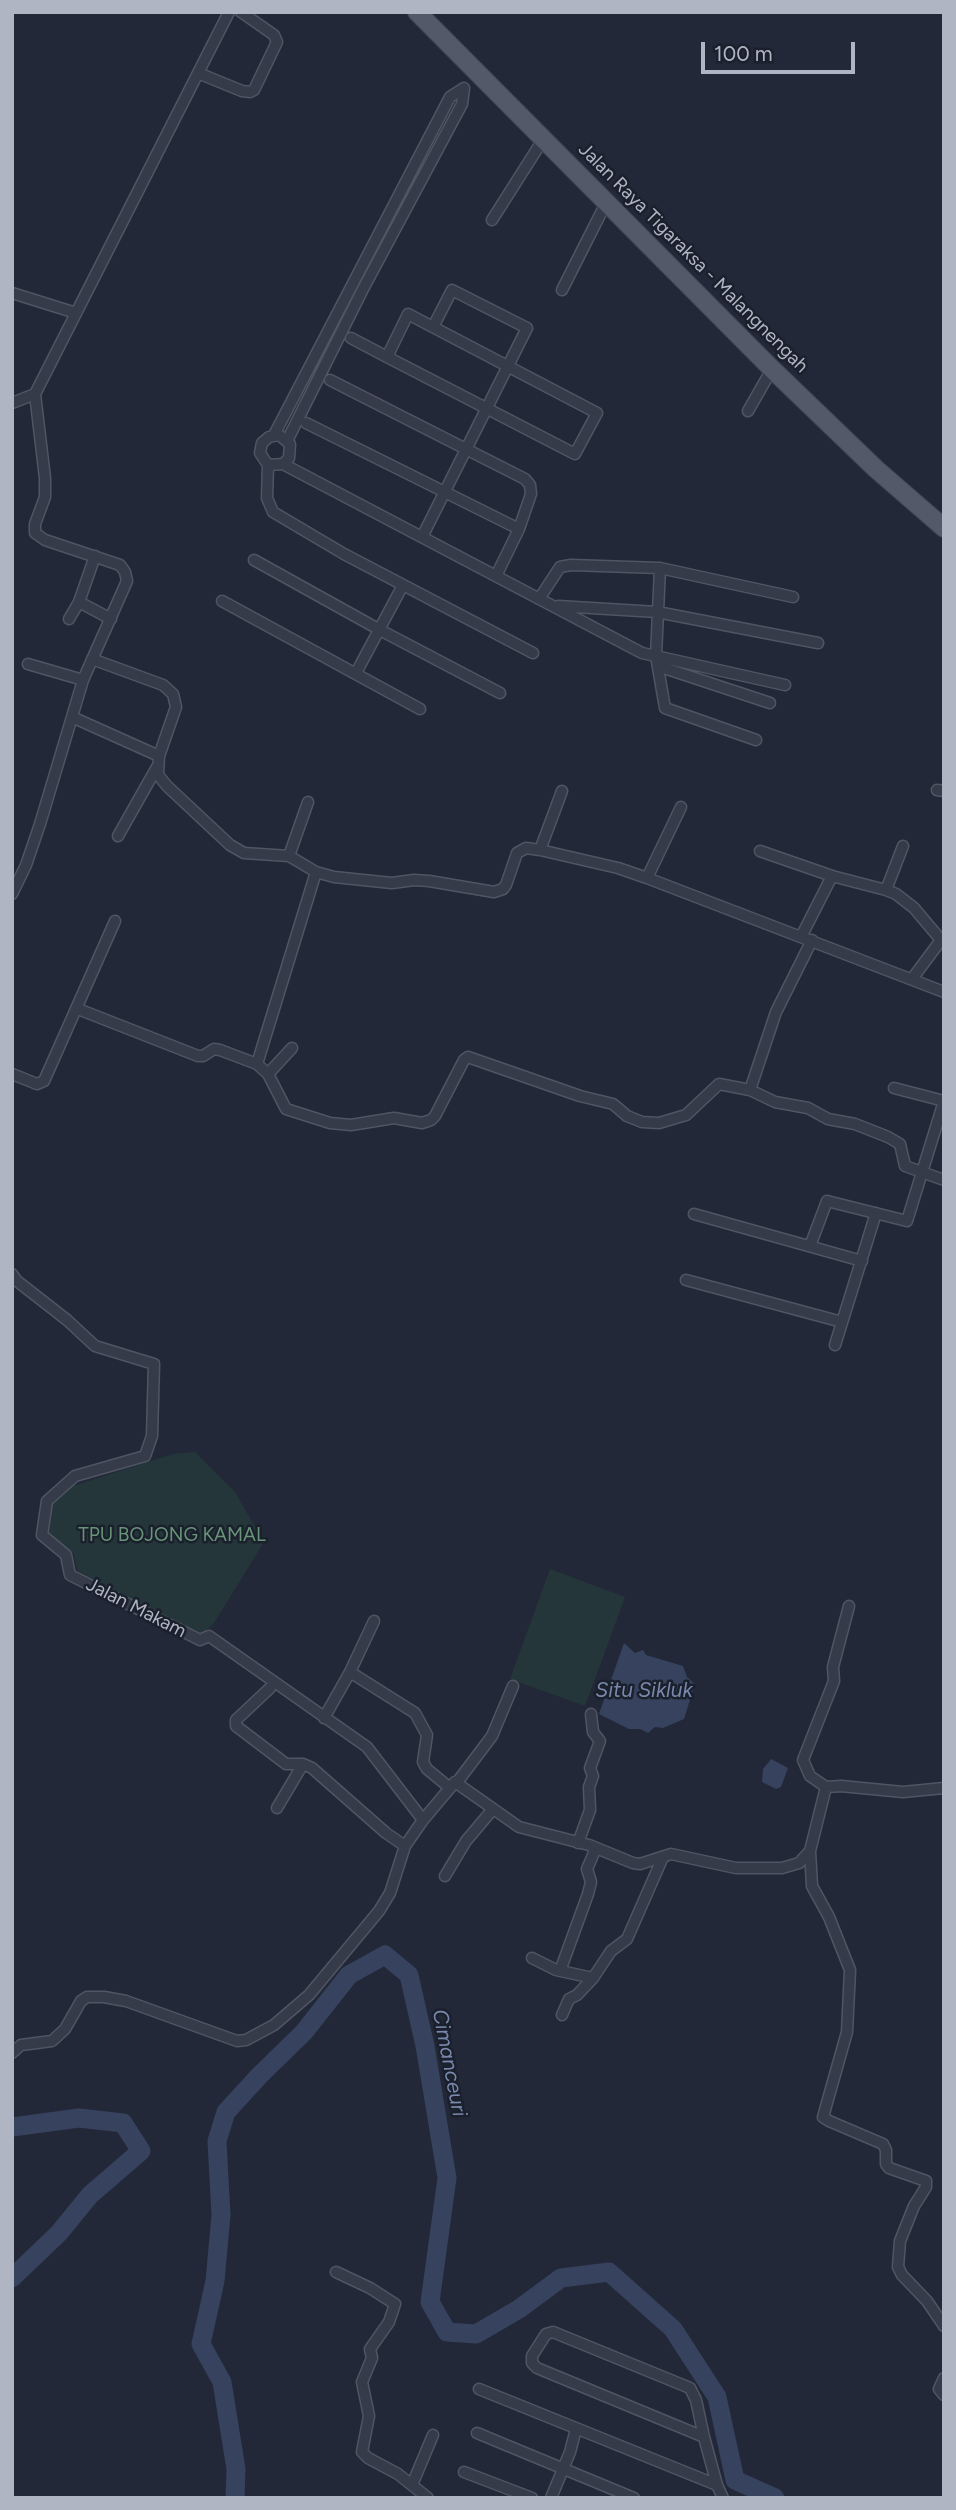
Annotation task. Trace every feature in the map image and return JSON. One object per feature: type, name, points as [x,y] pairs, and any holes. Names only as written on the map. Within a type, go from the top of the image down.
[{"type":"main road","name":"Jalan Raya Tigaraksa - Malangnengah","points":[[417,12],[772,369],[876,469],[944,528]]},
{"type":"street","points":[[12,894],[26,865],[83,680],[127,577],[120,565],[46,540],[35,533],[35,524],[45,497],[45,478],[35,394],[229,12]]},
{"type":"street","points":[[198,73],[242,91],[254,90],[277,42],[274,35],[241,12]]},
{"type":"street","points":[[283,464],[291,453],[287,440],[362,291],[462,104],[464,88],[475,70]]},
{"type":"street","points":[[464,88],[450,97],[274,435],[265,439],[260,448],[261,458],[268,465],[267,498],[273,512],[344,554],[533,653]]},
{"type":"street","points":[[492,220],[544,138]]},
{"type":"street","points":[[562,290],[606,204]]},
{"type":"street","points":[[422,537],[527,328],[452,290],[433,327]]},
{"type":"street","points":[[12,293],[76,313]]},
{"type":"street","points":[[351,338],[575,454],[597,413],[408,314],[387,356]]},
{"type":"street","points":[[748,411],[772,369]]},
{"type":"street","points":[[330,380],[526,480],[531,494],[519,529],[496,576]]},
{"type":"street","points":[[12,403],[35,394]]},
{"type":"street","points":[[306,423],[519,529]]},
{"type":"street","points":[[274,435],[287,440]]},
{"type":"street","points":[[268,465],[283,464],[657,661],[770,703]]},
{"type":"street","points":[[69,619],[79,602],[95,556]]},
{"type":"street","points":[[254,561],[380,631],[500,693]]},
{"type":"street","points":[[539,599],[560,567],[571,565],[660,568],[793,597]]},
{"type":"street","points":[[660,568],[657,661],[664,708],[756,740]]},
{"type":"street","points":[[356,673],[403,585]]},
{"type":"street","points":[[222,601],[420,709]]},
{"type":"street","points":[[79,602],[111,619]]},
{"type":"street","points":[[553,606],[657,612],[818,643]]},
{"type":"street","points":[[92,659],[163,685],[173,694],[176,707],[158,762],[118,836]]},
{"type":"street","points":[[657,661],[785,685]]},
{"type":"street","points":[[28,664],[83,680]]},
{"type":"street","points":[[72,717],[158,762]]},
{"type":"street","points":[[158,762],[162,781],[230,845],[250,854],[289,856],[316,872],[334,877],[392,883],[429,881],[494,892],[506,885],[517,853],[526,848],[540,850],[647,877],[944,992]]},
{"type":"street","points":[[540,850],[562,791]]},
{"type":"street","points":[[289,856],[307,802]]},
{"type":"street","points":[[647,877],[681,807]]},
{"type":"street","points":[[886,890],[903,846]]},
{"type":"street","points":[[760,851],[832,876],[886,890],[914,908],[943,939],[912,979]]},
{"type":"street","points":[[257,1064],[316,872]]},
{"type":"street","points":[[750,1090],[776,1012],[832,876]]},
{"type":"street","points":[[12,1074],[37,1084],[44,1081],[115,921]]},
{"type":"street","points":[[78,1009],[198,1056],[214,1049],[257,1064],[268,1073],[286,1108],[330,1123],[351,1125],[394,1118],[422,1123],[431,1121],[468,1057],[580,1096],[613,1104],[642,1122],[659,1123],[686,1115],[719,1084],[750,1090],[775,1102],[808,1108],[828,1119],[855,1124],[888,1137],[900,1144],[905,1166],[944,1180]]},
{"type":"street","points":[[268,1073],[292,1048]]},
{"type":"street","points":[[810,1247],[827,1200],[907,1221],[944,1101],[894,1088]]},
{"type":"street","points":[[835,1345],[877,1213]]},
{"type":"street","points":[[694,1214],[862,1261]]},
{"type":"street","name":"Jalan Makam","points":[[12,1274],[95,1346],[154,1364],[152,1436],[145,1456],[75,1476],[47,1502],[42,1535],[66,1555],[70,1575],[200,1640],[209,1636],[367,1747],[423,1820]]},
{"type":"street","points":[[686,1279],[842,1322]]},
{"type":"street","points":[[849,1606],[833,1667],[834,1681],[803,1760],[810,1776],[826,1787],[903,1792],[944,1788]]},
{"type":"street","points":[[324,1718],[374,1621]]},
{"type":"street","points":[[350,1672],[415,1713],[427,1735],[423,1762],[427,1769],[519,1827],[596,1848],[640,1864],[676,1854],[736,1868],[782,1868],[799,1863],[810,1851]]},
{"type":"street","points":[[12,2053],[21,2045],[52,2041],[65,2029],[81,2001],[87,1997],[126,2001],[237,2041],[246,2040],[274,2025],[309,1995],[365,1929],[390,1893],[405,1846],[492,1736],[513,1686]]},
{"type":"street","points":[[270,1688],[236,1720],[236,1726],[283,1762],[289,1765],[303,1764],[320,1774],[372,1821],[405,1846]]},
{"type":"street","points":[[578,1843],[590,1810],[589,1787],[593,1776],[590,1768],[600,1741],[593,1732],[590,1714]]},
{"type":"street","points":[[278,1808],[303,1764]]},
{"type":"street","points":[[826,1787],[810,1851],[812,1886],[830,1917],[850,1969],[848,2024],[823,2117],[883,2144],[889,2168],[926,2181],[926,2187],[914,2206],[900,2241],[898,2267],[944,2326]]},
{"type":"street","points":[[445,1876],[466,1841],[493,1809]]},
{"type":"street","points":[[560,1971],[588,1894],[591,1882],[587,1869],[596,1848]]},
{"type":"street","points":[[562,2015],[569,1999],[577,1996],[611,1951],[627,1939],[663,1857]]},
{"type":"street","points":[[532,1958],[560,1971],[593,1978]]},
{"type":"street","points":[[336,2272],[370,2288],[395,2304],[389,2322],[370,2349],[372,2358],[362,2382],[369,2416],[362,2448],[368,2458],[398,2474],[428,2498]]},
{"type":"street","points":[[704,2437],[537,2368],[531,2363],[532,2356],[545,2334],[553,2332],[688,2387],[696,2400],[720,2494]]},
{"type":"street","points":[[944,2378],[939,2389],[944,2395]]},
{"type":"street","points":[[479,2389],[720,2494]]},
{"type":"street","points":[[551,2498],[576,2429]]},
{"type":"street","points":[[477,2432],[634,2498]]},
{"type":"street","points":[[412,2485],[433,2434]]},
{"type":"street","points":[[464,2472],[533,2498]]},
{"type":"green space","name":"TPU BOJONG KAMAL","points":[[195,1452],[235,1492],[264,1542],[214,1623],[201,1636],[78,1571],[73,1553],[49,1534],[52,1505],[73,1486],[173,1454]]},
{"type":"green space","points":[[550,1569],[625,1597],[585,1706],[510,1679]]},
{"type":"water","name":"Situ Sikluk","points":[[624,1643],[635,1653],[643,1650],[646,1655],[683,1666],[687,1677],[695,1684],[684,1719],[663,1728],[655,1727],[648,1733],[640,1729],[629,1729],[599,1714]]},
{"type":"water","points":[[771,1759],[788,1768],[781,1787],[776,1789],[762,1782],[763,1769]]},
{"type":"waterway","name":"Cimanceuri","points":[[235,2498],[236,2469],[222,2382],[201,2344],[215,2281],[221,2215],[217,2141],[226,2112],[304,2032],[349,1975],[385,1955],[409,1975],[425,2046],[447,2178],[430,2302],[447,2332],[476,2334],[519,2309],[561,2278],[609,2272],[673,2329],[717,2397],[735,2480],[775,2498]]},
{"type":"waterway","name":"Cimanceuri","points":[[12,2127],[79,2118],[123,2123],[141,2151],[90,2195],[59,2233],[12,2278]]}]
